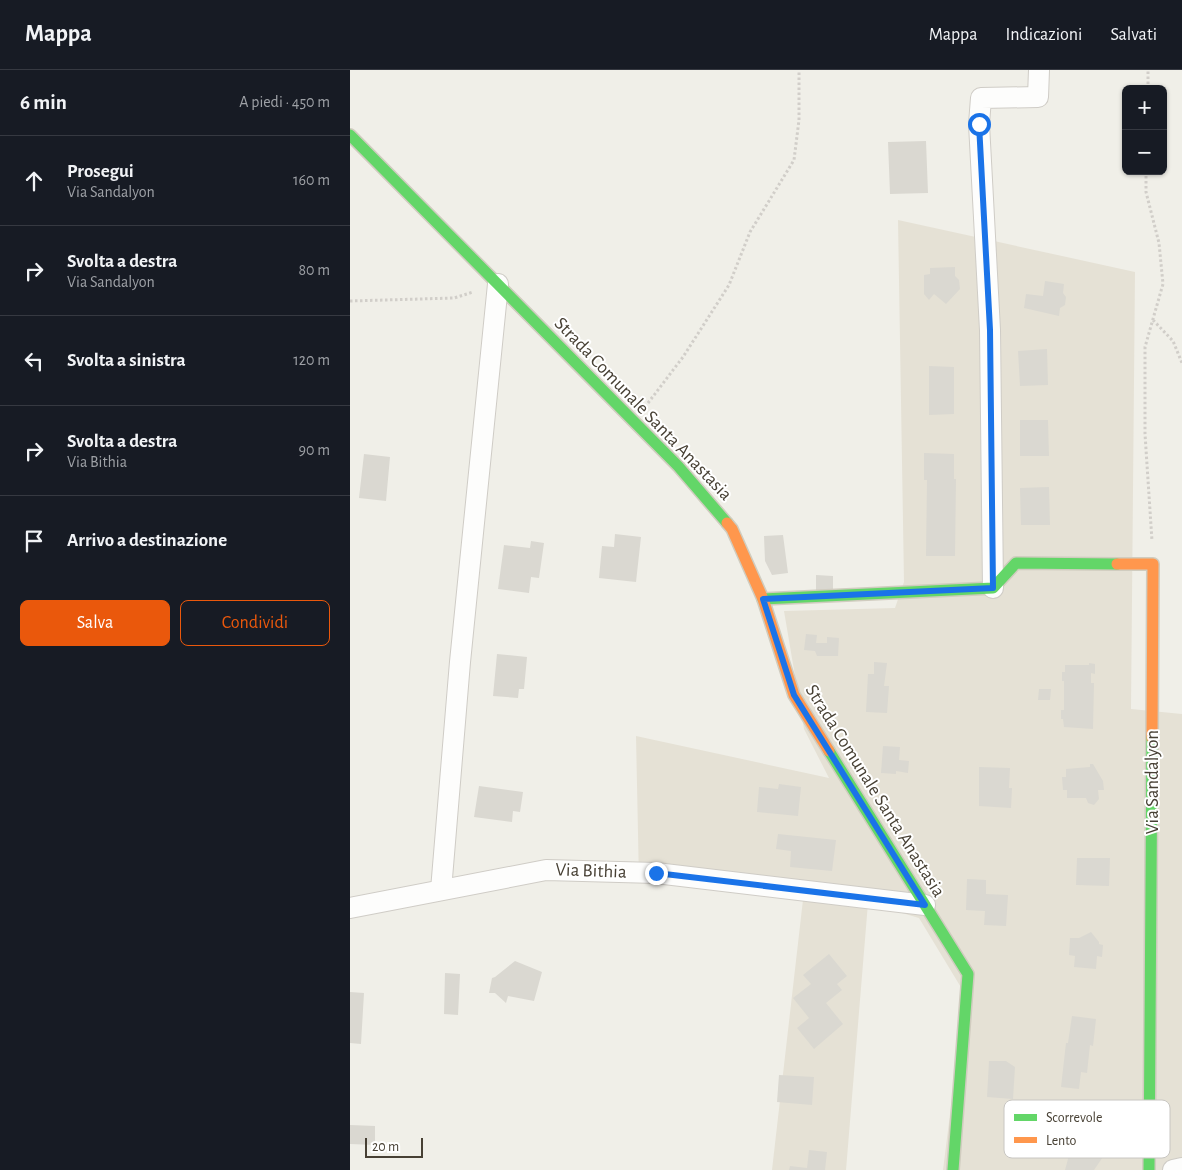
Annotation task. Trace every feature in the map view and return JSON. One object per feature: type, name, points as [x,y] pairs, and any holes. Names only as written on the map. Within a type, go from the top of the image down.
[{"type":"street","points":[[993,588],[990,330],[979,124],[981,98],[1038,97],[1039,70]]},
{"type":"street","name":"Strada Comunale Santa Anastasia","points":[[350,135],[678,466],[732,529],[763,599],[794,695],[968,974],[953,1170]]},
{"type":"street","points":[[441,890],[460,662],[498,284]]},
{"type":"street","points":[[763,599],[993,588],[1016,563],[1154,564]]},
{"type":"street","name":"Via Sandalyon","points":[[1150,1100],[1154,564]]},
{"type":"street","name":"Via Bithia","points":[[350,908],[546,870],[656,873],[925,905]]},
{"type":"street","points":[[1173,1170],[1182,1168]]},
{"type":"path","points":[[634,421],[683,357],[729,285],[750,232],[794,160],[799,120],[799,70]]},
{"type":"path","points":[[1148,70],[1148,85]]},
{"type":"path","points":[[1146,175],[1146,192],[1159,243],[1163,284],[1145,347],[1145,434],[1154,564]]},
{"type":"path","points":[[350,301],[454,298],[498,284]]},
{"type":"path","points":[[1153,319],[1173,340],[1182,363]]},
{"type":"shaded area","points":[[898,220],[1135,272],[1131,709],[1182,714],[1182,1170],[943,1170],[965,994],[919,918],[868,903],[846,1170],[772,1170],[804,891],[639,881],[636,736],[829,778],[804,729],[784,611],[895,608],[904,582]]},
{"type":"building","points":[[926,141],[928,193],[890,194],[888,142]]},
{"type":"building","points":[[955,267],[955,276],[959,280],[960,289],[946,304],[934,294],[929,300],[924,294],[924,275],[930,274],[930,268]]},
{"type":"building","points":[[1045,281],[1064,284],[1065,305],[1060,308],[1059,316],[1024,308],[1026,294],[1043,296]]},
{"type":"building","points":[[1047,349],[1048,385],[1020,386],[1018,351]]},
{"type":"building","points":[[929,366],[954,367],[954,414],[929,415]]},
{"type":"building","points":[[1020,420],[1048,420],[1049,456],[1020,456]]},
{"type":"building","points":[[924,453],[954,454],[954,479],[956,479],[955,556],[926,556],[927,480],[924,480]]},
{"type":"building","points":[[364,454],[390,457],[386,501],[359,498]]},
{"type":"building","points":[[1049,487],[1050,525],[1021,525],[1020,488]]},
{"type":"building","points":[[615,534],[641,537],[636,582],[599,578],[602,546],[614,547]]},
{"type":"building","points":[[783,535],[788,573],[772,575],[765,561],[764,536]]},
{"type":"building","points":[[531,541],[544,543],[539,578],[531,577],[529,593],[498,589],[504,545],[530,548]]},
{"type":"building","points":[[816,575],[833,576],[833,591],[816,591]]},
{"type":"building","points":[[806,634],[817,635],[816,643],[827,643],[827,637],[839,638],[838,656],[817,656],[815,651],[804,650]]},
{"type":"building","points":[[497,654],[527,657],[524,689],[519,689],[518,698],[493,696]]},
{"type":"building","points":[[874,662],[887,663],[884,686],[889,686],[887,713],[866,712],[868,674],[874,674]]},
{"type":"building","points":[[1089,663],[1095,664],[1095,674],[1091,673],[1091,683],[1094,683],[1093,729],[1064,727],[1063,719],[1061,719],[1061,710],[1064,710],[1064,681],[1062,681],[1062,672],[1065,672],[1065,665],[1089,665]]},
{"type":"building","points":[[1039,689],[1051,689],[1050,700],[1038,700]]},
{"type":"building","points":[[883,746],[900,747],[899,760],[909,761],[908,773],[896,771],[896,774],[881,773]]},
{"type":"building","points":[[1090,764],[1093,764],[1103,781],[1104,790],[1098,790],[1099,799],[1094,805],[1088,803],[1086,798],[1067,798],[1067,790],[1063,790],[1062,777],[1066,777],[1066,769],[1090,767]]},
{"type":"building","points":[[979,767],[1010,768],[1011,808],[979,806]]},
{"type":"building","points":[[779,784],[801,787],[798,816],[757,812],[759,787],[778,789]]},
{"type":"building","points":[[479,786],[523,792],[520,812],[513,811],[512,822],[474,817]]},
{"type":"building","points":[[778,834],[836,840],[832,871],[790,867],[791,851],[776,849]]},
{"type":"building","points":[[1077,858],[1110,858],[1109,886],[1076,885]]},
{"type":"building","points":[[967,879],[986,880],[986,894],[1008,895],[1006,926],[984,925],[985,911],[966,910]]},
{"type":"building","points":[[1091,932],[1099,944],[1103,945],[1102,957],[1097,956],[1096,969],[1074,967],[1075,956],[1069,955],[1070,938],[1079,938]]},
{"type":"building","points":[[829,954],[847,976],[837,984],[842,990],[826,1003],[843,1024],[814,1049],[797,1028],[809,1018],[793,998],[811,984],[803,975]]},
{"type":"building","points":[[515,961],[542,972],[534,1001],[508,996],[506,1003],[495,993],[489,993],[492,978]]},
{"type":"building","points":[[445,973],[460,974],[458,1015],[444,1014]]},
{"type":"building","points":[[350,992],[364,993],[361,1044],[350,1043]]},
{"type":"building","points":[[1072,1016],[1096,1019],[1093,1046],[1090,1045],[1087,1073],[1081,1072],[1079,1089],[1061,1087],[1066,1043],[1068,1043]]},
{"type":"building","points":[[989,1061],[1006,1061],[1015,1067],[1013,1099],[987,1097]]},
{"type":"building","points":[[779,1075],[814,1077],[812,1105],[777,1102]]},
{"type":"building","points":[[350,1125],[375,1126],[375,1145],[350,1144]]},
{"type":"building","points":[[809,1150],[827,1152],[825,1170],[789,1170],[790,1166],[807,1168]]},
{"type":"building","points":[[1102,1158],[1094,1170],[1065,1170],[1068,1159]]},
{"type":"traffic: fast","points":[[350,135],[678,466],[727,523]]},
{"type":"traffic: fast","points":[[763,599],[993,588],[1016,563],[1117,564]]},
{"type":"traffic: fast","points":[[1149,1100],[1152,738]]},
{"type":"traffic: fast","points":[[829,751],[968,974],[953,1170]]},
{"type":"traffic: fast","points":[[1149,1158],[1149,1170]]},
{"type":"traffic: slow","points":[[727,523],[732,529],[763,599],[794,695],[829,751]]},
{"type":"traffic: slow","points":[[1117,564],[1153,564],[1152,738]]},
{"type":"route","points":[[656,873],[925,905],[794,695],[763,599],[993,588],[990,330],[979,124]]}]
